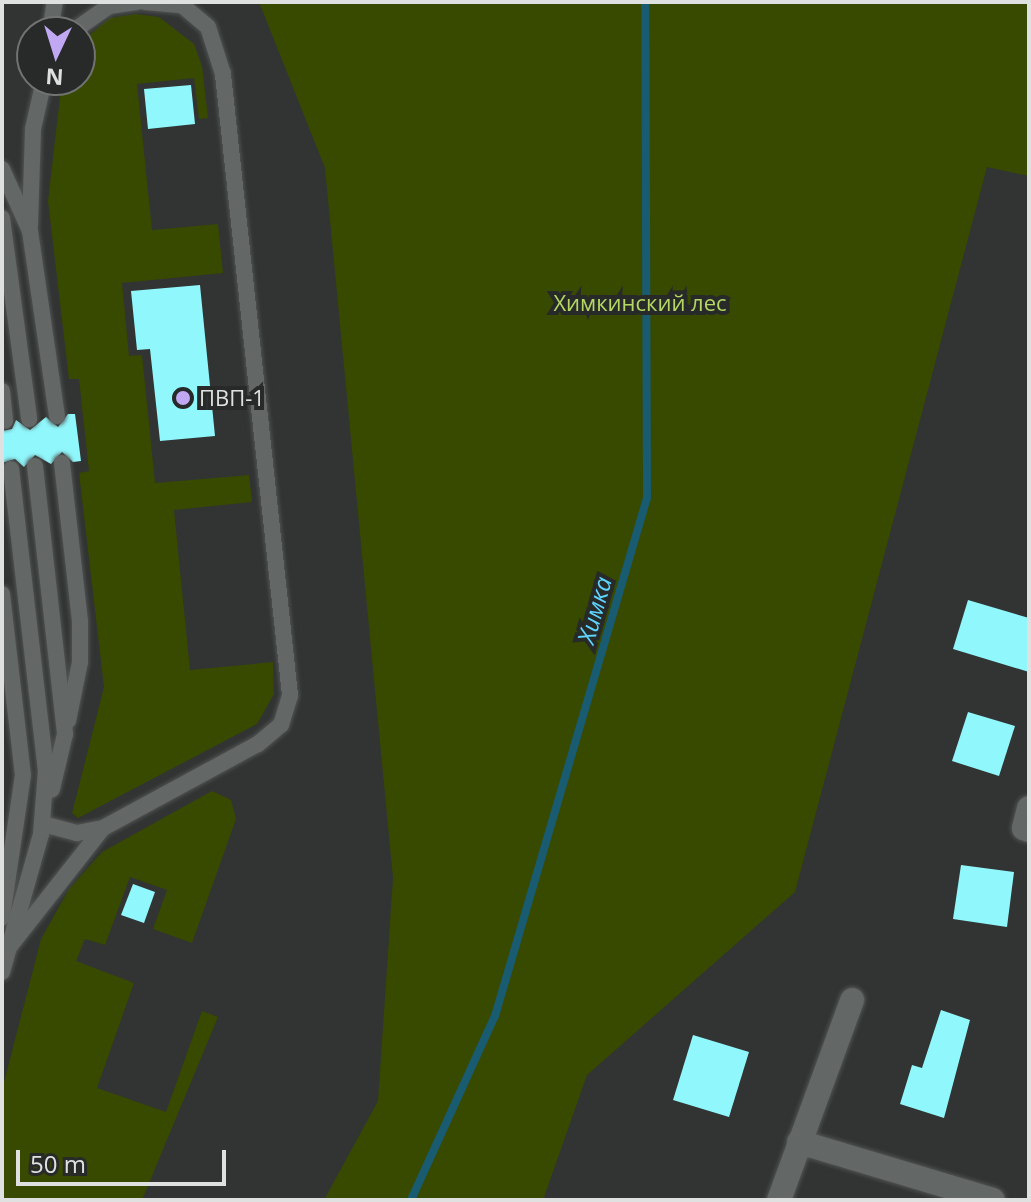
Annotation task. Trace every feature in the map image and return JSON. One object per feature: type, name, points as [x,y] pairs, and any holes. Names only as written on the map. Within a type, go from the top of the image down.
[{"type":"street","points":[[1029,808],[1024,828],[1029,830]]},
{"type":"street","points":[[779,1200],[852,1000]]},
{"type":"street","points":[[799,1142],[993,1200]]},
{"type":"lane","points":[[95,16],[109,6],[137,2]]},
{"type":"lane","points":[[42,829],[77,833],[103,828],[258,744],[281,725],[290,695],[223,74],[208,27],[180,4],[145,2]]},
{"type":"lane","points":[[39,96],[33,129],[30,231],[57,416]]},
{"type":"lane","points":[[2,169],[30,231]]},
{"type":"lane","points":[[2,218],[29,419]]},
{"type":"lane","points":[[2,391],[5,421]]},
{"type":"lane","points":[[2,972],[42,829],[80,662],[80,622],[62,463]]},
{"type":"lane","points":[[35,466],[65,734]]},
{"type":"lane","points":[[11,469],[46,771],[42,829]]},
{"type":"lane","points":[[2,594],[23,775],[2,917]]},
{"type":"lane","points":[[10,946],[103,828]]},
{"type":"green space","name":"Химкинский лес","points":[[259,2],[1029,2],[1029,176],[987,167],[795,892],[587,1075],[543,1200],[324,1200],[378,1101],[393,878],[325,168]]},
{"type":"green space","points":[[136,14],[159,17],[194,44],[202,66],[208,118],[199,119],[194,78],[137,84],[152,230],[218,224],[223,273],[122,283],[129,356],[142,355],[155,483],[249,475],[252,502],[174,510],[190,670],[273,662],[274,694],[257,724],[78,818],[72,813],[104,687],[79,473],[89,471],[79,379],[69,379],[48,201],[60,96],[96,96],[96,29],[110,18]]},
{"type":"green space","points":[[212,791],[231,800],[236,819],[192,943],[153,929],[167,890],[130,877],[105,945],[85,939],[76,961],[134,983],[97,1088],[166,1112],[202,1011],[218,1017],[142,1200],[2,1200],[2,1090],[41,939],[69,889],[102,852]]},
{"type":"building","points":[[191,85],[195,124],[148,129],[144,89]]},
{"type":"building","name":"ПВП-1","points":[[200,285],[215,436],[160,441],[150,349],[137,350],[131,291]]},
{"type":"building","points":[[68,414],[75,414],[81,461],[73,462],[62,452],[51,464],[35,455],[24,467],[15,459],[2,463],[2,431],[12,429],[16,420],[30,430],[46,417],[58,427]]},
{"type":"building","points":[[968,600],[1029,618],[1029,672],[953,649]]},
{"type":"building","points":[[968,712],[1015,726],[999,776],[952,761]]},
{"type":"building","points":[[961,865],[1014,872],[1007,927],[953,919]]},
{"type":"building","points":[[133,884],[155,892],[144,923],[121,915]]},
{"type":"building","points":[[941,1010],[970,1020],[944,1118],[900,1104],[912,1065],[922,1068]]},
{"type":"building","points":[[693,1035],[749,1052],[729,1117],[673,1100]]},
{"type":"waterway","name":"Химка","points":[[411,1200],[495,1016],[647,498],[645,2]]},
{"type":"place","name":"ПВП-1","points":[[183,398]]}]
